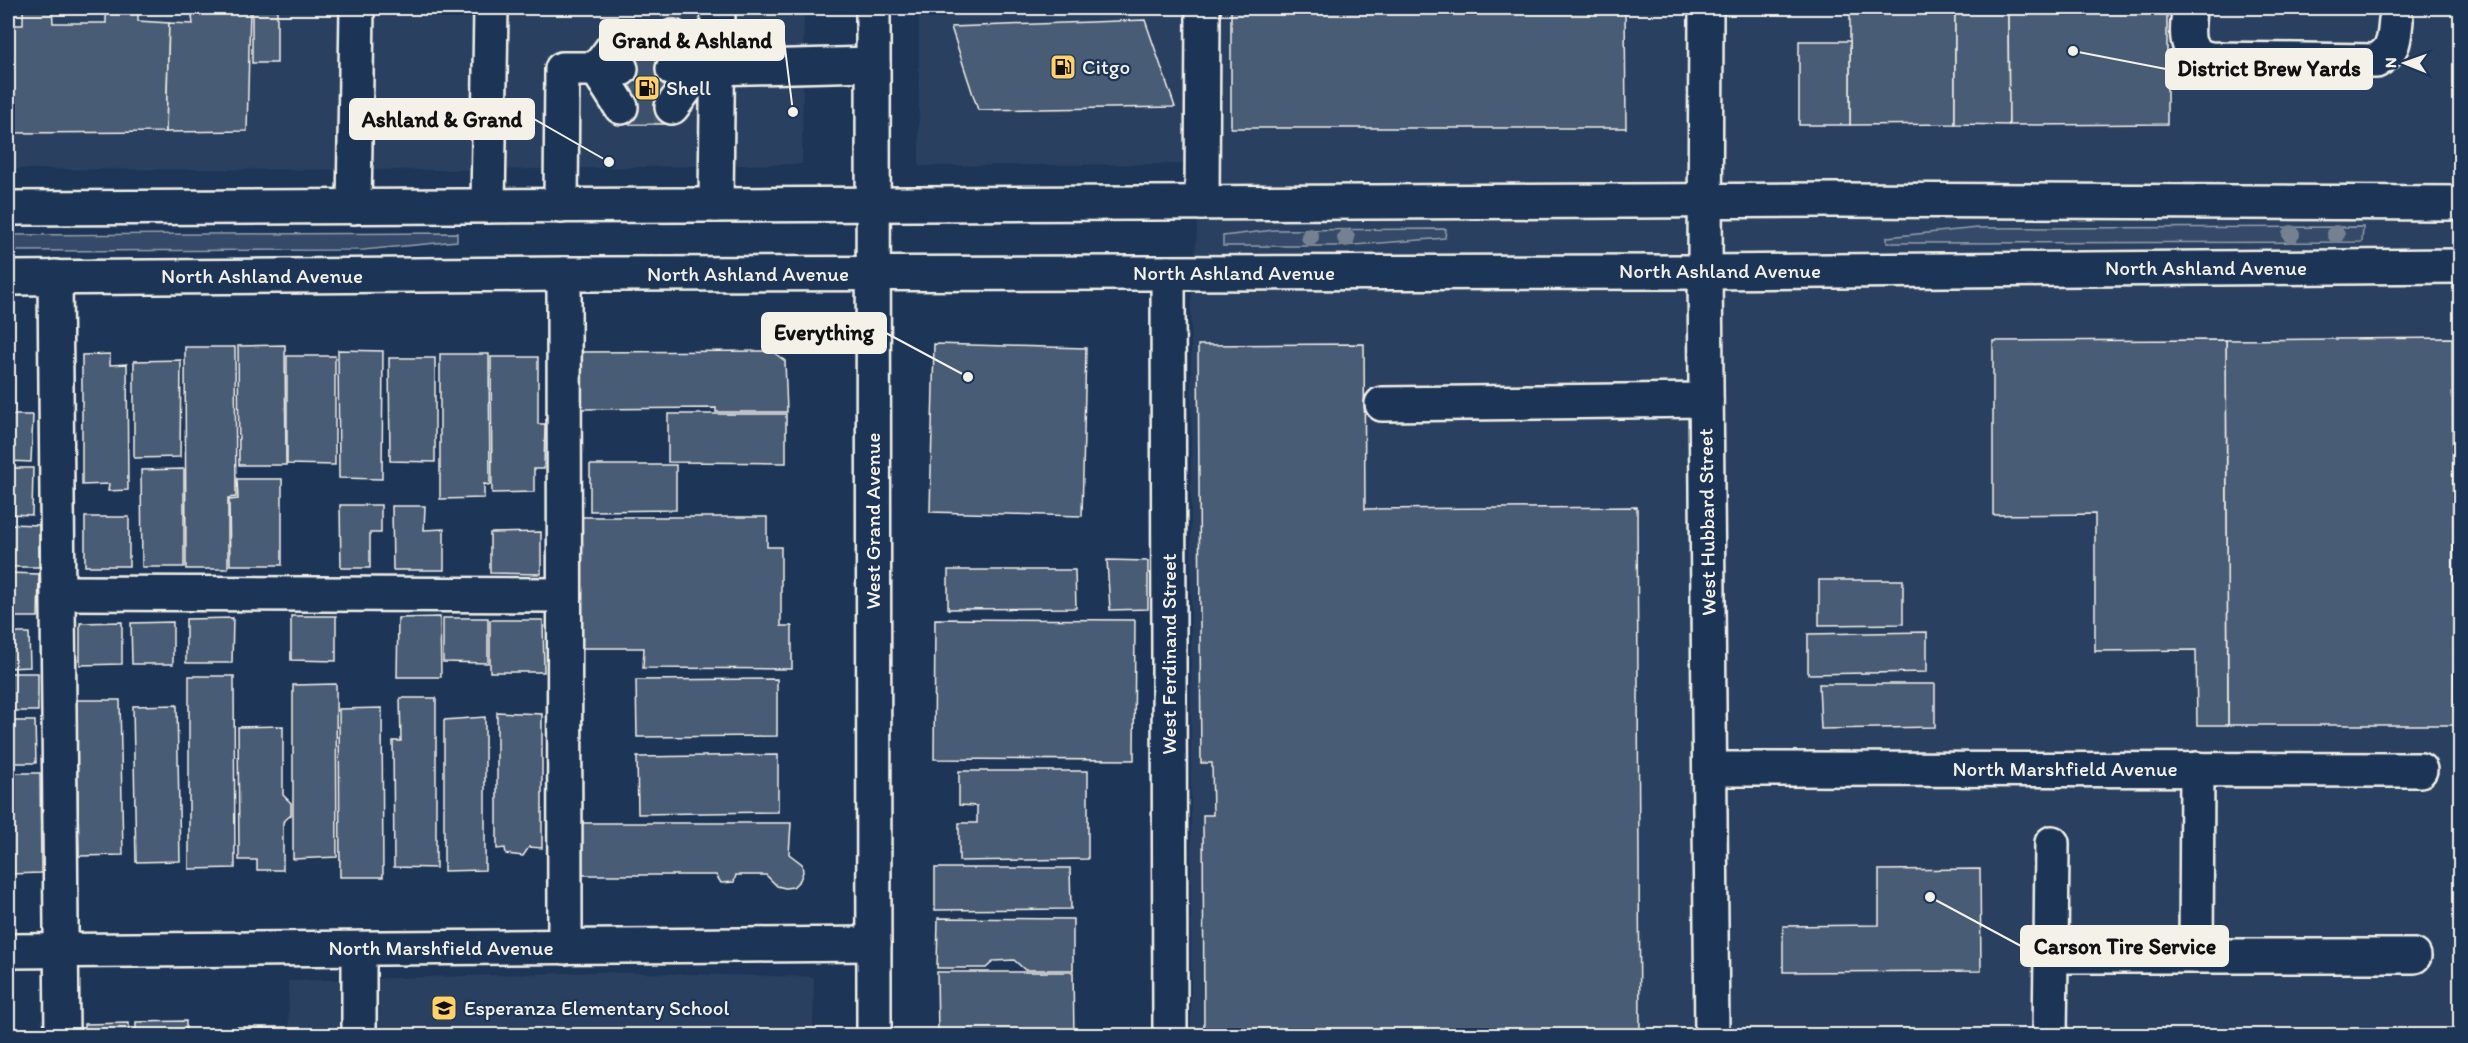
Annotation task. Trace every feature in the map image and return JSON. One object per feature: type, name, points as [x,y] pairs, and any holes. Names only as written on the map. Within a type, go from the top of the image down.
[{"type":"main road","points":[[354,207],[357,8]]},
{"type":"main road","points":[[489,206],[490,8]]},
{"type":"main road","points":[[672,107],[691,60],[718,8]]},
{"type":"main road","name":"West Grand Avenue","points":[[873,8],[874,1035]]},
{"type":"main road","points":[[1202,203],[1203,8]]},
{"type":"main road","name":"West Hubbard Street","points":[[1706,8],[1705,272],[1712,1035]]},
{"type":"main road","points":[[2189,8],[2188,40],[2191,50],[2198,57],[2210,59],[2376,61],[2389,54],[2394,40],[2396,20]]},
{"type":"main road","points":[[561,206],[562,69],[613,58],[621,107]]},
{"type":"main road","points":[[691,60],[873,64]]},
{"type":"main road","points":[[691,60],[716,205]]},
{"type":"main road","points":[[8,208],[1837,200],[2460,203]]},
{"type":"main road","name":"North Ashland Avenue","points":[[8,278],[564,274],[1705,272],[2460,266]]},
{"type":"main road","name":"West Ferdinand Street","points":[[1168,273],[1170,1035]]},
{"type":"main road","points":[[564,274],[565,947]]},
{"type":"main road","points":[[55,278],[62,1035]]},
{"type":"main road","points":[[1382,404],[1706,400]]},
{"type":"main road","points":[[59,593],[564,595]]},
{"type":"main road","name":"North Marshfield Avenue","points":[[1710,769],[2420,770]]},
{"type":"main road","points":[[2196,956],[2197,769]]},
{"type":"main road","points":[[2050,1035],[2052,843]]},
{"type":"main road","name":"North Marshfield Avenue","points":[[8,951],[874,945]]},
{"type":"main road","points":[[359,949],[359,1035]]},
{"type":"main road","points":[[2051,956],[2414,956]]},
{"type":"shaded area","points":[[8,8],[804,8],[802,164],[488,170],[8,169]]},
{"type":"shaded area","points":[[919,8],[2460,8],[2460,1035],[1191,1035],[1191,306],[1202,164],[919,166]]},
{"type":"shaded area","points":[[2363,227],[2362,242],[1887,243],[1887,237],[1978,228]]},
{"type":"shaded area","points":[[1446,229],[1445,238],[1341,246],[1223,246],[1223,236],[1274,230]]},
{"type":"shaded area","points":[[457,233],[457,241],[363,250],[8,251],[8,235]]},
{"type":"shaded area","points":[[600,972],[814,977],[813,1035],[289,1035],[288,981]]},
{"type":"building","points":[[23,8],[52,8],[53,23],[106,23],[106,8],[138,8],[138,21],[169,23],[166,132],[8,133],[8,25],[23,25]]},
{"type":"building","points":[[191,8],[250,8],[247,131],[166,132],[169,23],[193,24]]},
{"type":"building","points":[[252,8],[277,8],[277,63],[252,63]]},
{"type":"building","points":[[1231,8],[1625,8],[1626,128],[1231,128]]},
{"type":"building","points":[[1850,8],[1955,8],[1955,124],[1850,125]]},
{"type":"building","points":[[1955,8],[2008,8],[2009,125],[1955,124]]},
{"type":"building","points":[[2008,8],[2167,8],[2167,124],[2009,125]]},
{"type":"building","name":"Citgo","points":[[1145,20],[1175,107],[978,110],[951,27]]},
{"type":"building","name":"Shell","points":[[621,23],[672,24],[671,124],[620,124]]},
{"type":"building","points":[[1799,41],[1850,41],[1850,125],[1799,125]]},
{"type":"building","points":[[2452,338],[2454,725],[2228,725],[2226,340]]},
{"type":"building","points":[[2226,340],[2228,725],[2197,725],[2196,650],[2095,651],[2095,514],[1993,515],[1993,341]]},
{"type":"building","points":[[934,344],[1086,348],[1082,516],[930,512]]},
{"type":"building","points":[[1364,344],[1365,509],[1637,507],[1640,1036],[1204,1036],[1203,815],[1213,815],[1212,763],[1201,763],[1198,345]]},
{"type":"building","points":[[285,345],[286,465],[239,465],[238,346]]},
{"type":"building","points":[[185,347],[235,347],[236,497],[228,498],[228,569],[186,569]]},
{"type":"building","points":[[338,350],[383,351],[382,479],[339,478]]},
{"type":"building","points":[[772,351],[785,361],[787,412],[716,412],[716,408],[581,409],[580,352]]},
{"type":"building","points":[[110,354],[110,365],[127,364],[128,490],[108,491],[109,484],[82,485],[82,355]]},
{"type":"building","points":[[440,354],[489,354],[490,485],[484,484],[484,498],[440,499]]},
{"type":"building","points":[[287,356],[335,356],[335,465],[287,464]]},
{"type":"building","points":[[491,357],[538,357],[538,424],[545,424],[544,469],[534,469],[534,492],[492,493]]},
{"type":"building","points":[[389,358],[435,358],[435,462],[390,461]]},
{"type":"building","points":[[181,360],[180,457],[134,458],[134,361]]},
{"type":"building","points":[[668,414],[786,414],[786,463],[668,462]]},
{"type":"building","points":[[8,415],[33,415],[31,462],[8,461]]},
{"type":"building","points":[[590,465],[676,465],[676,510],[590,511]]},
{"type":"building","points":[[8,468],[33,468],[32,515],[8,514]]},
{"type":"building","points":[[184,469],[184,567],[142,567],[141,470]]},
{"type":"building","points":[[237,479],[282,479],[282,565],[230,565],[229,500],[238,499]]},
{"type":"building","points":[[340,505],[381,505],[381,533],[370,533],[370,568],[341,568]]},
{"type":"building","points":[[392,506],[425,506],[424,530],[444,529],[444,570],[393,570]]},
{"type":"building","points":[[85,517],[129,517],[129,566],[85,566]]},
{"type":"building","points":[[574,517],[767,517],[767,547],[781,547],[781,626],[792,626],[792,669],[643,668],[644,648],[574,648]]},
{"type":"building","points":[[8,524],[39,525],[39,567],[8,567]]},
{"type":"building","points":[[541,532],[541,574],[490,573],[490,533]]},
{"type":"building","points":[[1107,560],[1148,561],[1148,609],[1110,610]]},
{"type":"building","points":[[948,570],[1075,570],[1076,608],[948,609]]},
{"type":"building","points":[[8,573],[39,574],[38,617],[8,617]]},
{"type":"building","points":[[1819,580],[1903,580],[1903,624],[1819,625]]},
{"type":"building","points":[[291,616],[336,616],[336,661],[291,660]]},
{"type":"building","points":[[440,617],[441,677],[397,677],[398,618]]},
{"type":"building","points":[[233,618],[232,663],[186,663],[186,619]]},
{"type":"building","points":[[443,618],[488,618],[488,663],[443,662]]},
{"type":"building","points":[[935,619],[1135,620],[1134,760],[934,759]]},
{"type":"building","points":[[490,620],[543,620],[544,672],[490,672]]},
{"type":"building","points":[[122,622],[122,664],[80,665],[80,623]]},
{"type":"building","points":[[173,622],[173,664],[132,664],[131,623]]},
{"type":"building","points":[[1927,632],[1927,672],[1808,674],[1808,634]]},
{"type":"building","points":[[8,633],[29,633],[30,667],[8,668]]},
{"type":"building","points":[[8,673],[38,673],[38,711],[8,711]]},
{"type":"building","points":[[189,676],[234,676],[235,868],[189,869]]},
{"type":"building","points":[[777,679],[777,736],[637,737],[636,680]]},
{"type":"building","points":[[336,684],[337,857],[293,859],[293,685]]},
{"type":"building","points":[[1819,684],[1935,684],[1935,727],[1821,729]]},
{"type":"building","points":[[400,698],[436,698],[436,868],[394,867],[393,741],[401,741]]},
{"type":"building","points":[[76,700],[120,700],[123,855],[79,856]]},
{"type":"building","points":[[177,705],[180,861],[136,862],[133,706]]},
{"type":"building","points":[[382,708],[383,877],[340,877],[339,709]]},
{"type":"building","points":[[497,712],[542,714],[542,848],[529,847],[523,856],[506,854],[505,848],[497,849]]},
{"type":"building","points":[[485,717],[485,870],[444,871],[444,720]]},
{"type":"building","points":[[8,721],[35,721],[36,763],[8,763]]},
{"type":"building","points":[[283,726],[283,795],[291,803],[291,815],[283,822],[283,870],[257,870],[257,860],[239,860],[238,727]]},
{"type":"building","points":[[778,755],[778,812],[638,814],[637,757]]},
{"type":"building","points":[[959,771],[1088,771],[1088,859],[959,861],[959,823],[977,823],[977,806],[959,805]]},
{"type":"building","points":[[8,773],[40,773],[41,873],[8,874]]},
{"type":"building","points":[[580,823],[791,823],[789,854],[802,864],[803,872],[800,880],[793,887],[785,888],[777,886],[766,875],[736,875],[734,882],[721,883],[716,875],[582,875]]},
{"type":"building","points":[[935,868],[1070,868],[1071,909],[935,910]]},
{"type":"building","points":[[1980,869],[1981,971],[1783,972],[1783,926],[1879,925],[1879,870]]},
{"type":"building","points":[[938,918],[1073,919],[1073,970],[1025,970],[1014,960],[994,961],[986,968],[937,968]]},
{"type":"building","points":[[937,972],[1073,972],[1074,1036],[938,1036]]},
{"type":"building","points":[[186,1021],[186,1036],[136,1036],[136,1022]]},
{"type":"building","points":[[129,1023],[129,1036],[84,1036],[84,1024]]},
{"type":"building","points":[[237,1027],[286,1027],[286,1036],[237,1036]]},
{"type":"tunnel","points":[[621,37],[673,37]]},
{"type":"tunnel","points":[[621,69],[673,69]]},
{"type":"tunnel","points":[[621,107],[672,107]]},
{"type":"place","name":"District Brew Yards","points":[[2073,51]]},
{"type":"place","name":"Citgo","points":[[1063,67]]},
{"type":"place","name":"Shell","points":[[647,88]]},
{"type":"place","name":"Grand & Ashland","points":[[793,112]]},
{"type":"place","name":"Ashland & Grand","points":[[609,162]]},
{"type":"place","name":"Everything","points":[[968,377]]},
{"type":"place","name":"Carson Tire Service","points":[[1930,897]]},
{"type":"place","name":"Esperanza Elementary School","points":[[444,1008]]}]
